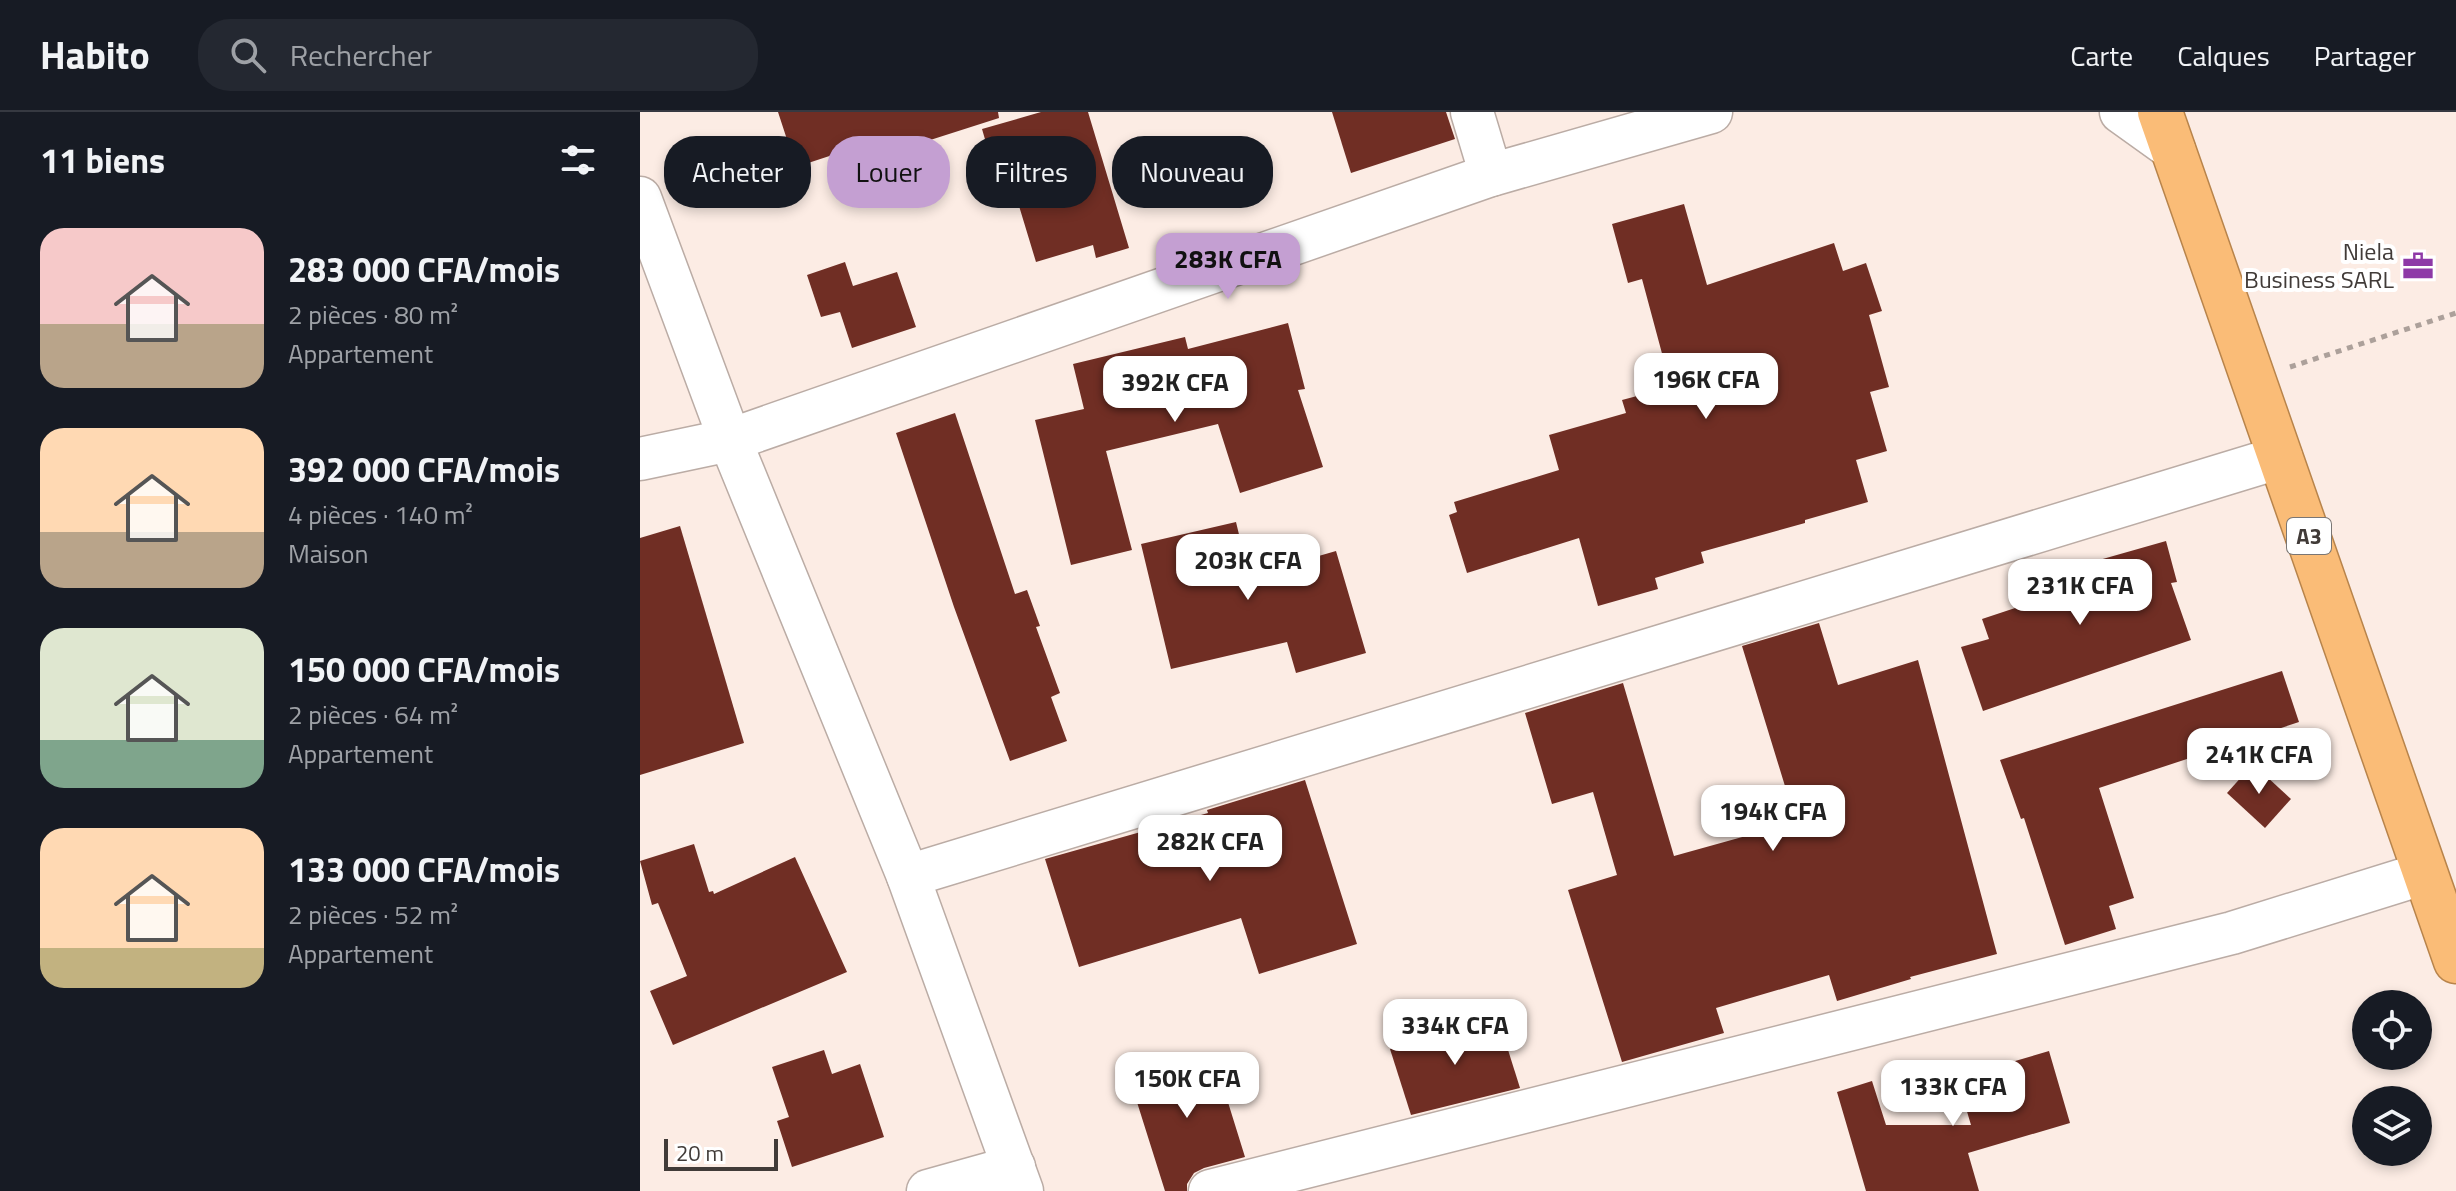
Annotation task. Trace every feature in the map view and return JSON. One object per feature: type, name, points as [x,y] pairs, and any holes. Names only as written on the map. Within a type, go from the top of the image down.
[{"type":"highway","name":"A3","points":[[2167,131],[2456,961]]},
{"type":"street","points":[[1472,112],[1491,175]]},
{"type":"street","points":[[640,459],[730,440],[1491,175],[1711,112]]},
{"type":"street","points":[[2121,112],[2167,131]]},
{"type":"street","points":[[640,198],[730,440],[908,876],[1018,1179],[928,1191]]},
{"type":"street","points":[[908,876],[2281,457]]},
{"type":"street","points":[[1210,1191],[2232,933],[2425,873]]},
{"type":"path","points":[[2253,378],[2456,313]]},
{"type":"building","points":[[778,112],[998,112],[999,118],[943,136],[827,136],[827,157],[811,162],[811,136],[786,136]]},
{"type":"building","points":[[1041,112],[1088,112],[1095,136],[984,136],[982,129]]},
{"type":"building","points":[[1332,112],[1446,112],[1455,139],[1351,173]]},
{"type":"building","points":[[1096,139],[1112,192],[1112,208],[1117,208],[1129,248],[1096,258],[1093,245],[1036,262],[1020,208],[1096,208]]},
{"type":"building","points":[[1684,204],[1707,285],[1834,243],[1843,271],[1866,263],[1882,311],[1869,315],[1889,387],[1870,392],[1887,451],[1856,460],[1868,502],[1701,552],[1704,563],[1655,578],[1658,589],[1598,606],[1579,538],[1467,573],[1449,515],[1457,512],[1454,502],[1559,470],[1549,435],[1626,413],[1622,400],[1671,387],[1642,279],[1628,283],[1612,224]]},
{"type":"building","points":[[845,262],[853,286],[897,272],[916,327],[852,348],[840,312],[821,317],[807,275]]},
{"type":"building","points":[[1288,323],[1305,389],[1298,390],[1323,467],[1240,493],[1218,424],[1106,451],[1132,550],[1071,565],[1035,420],[1084,409],[1073,364],[1185,337],[1188,349]]},
{"type":"building","points":[[955,413],[1015,594],[1027,590],[1040,626],[1036,627],[1060,693],[1051,697],[1067,741],[1010,761],[896,433]]},
{"type":"building","points":[[1236,522],[1249,576],[1336,551],[1366,653],[1296,673],[1287,642],[1171,669],[1141,544]]},
{"type":"building","points":[[680,526],[744,743],[640,775],[640,538]]},
{"type":"building","points":[[2166,541],[2177,582],[2171,583],[2191,640],[1983,711],[1961,647],[1989,639],[1982,619],[2066,591],[2064,570]]},
{"type":"building","points":[[1819,623],[1838,685],[1918,660],[1997,954],[1910,977],[1837,1001],[1829,975],[1716,1008],[1724,1033],[1622,1062],[1568,890],[1617,875],[1593,792],[1552,804],[1525,713],[1623,683],[1674,856],[1796,822],[1742,646]]},
{"type":"building","points":[[2282,671],[2299,722],[2099,788],[2134,898],[2109,906],[2116,929],[2065,945],[2024,818],[2021,819],[2000,760]]},
{"type":"building","points":[[2253,764],[2291,799],[2265,828],[2227,793]]},
{"type":"building","points":[[1305,780],[1357,944],[1259,974],[1241,918],[1079,967],[1045,859],[1208,813],[1207,810]]},
{"type":"building","points":[[694,844],[709,892],[713,891],[714,894],[795,857],[847,972],[673,1045],[650,991],[687,976],[658,903],[652,905],[640,861]]},
{"type":"building","points":[[1498,1018],[1520,1088],[1411,1115],[1390,1049]]},
{"type":"building","points":[[824,1050],[832,1074],[860,1064],[884,1137],[792,1167],[777,1121],[789,1117],[772,1067]]},
{"type":"building","points":[[2049,1051],[2070,1123],[1968,1153],[1979,1191],[1866,1191],[1837,1092],[1872,1081],[1886,1125],[1971,1125],[1957,1078]]},
{"type":"building","points":[[1213,1054],[1245,1157],[1194,1173],[1187,1184],[1187,1191],[1165,1191],[1130,1080]]},
{"type":"place","name":"Niela Business SARL","points":[[2418,266]]}]
